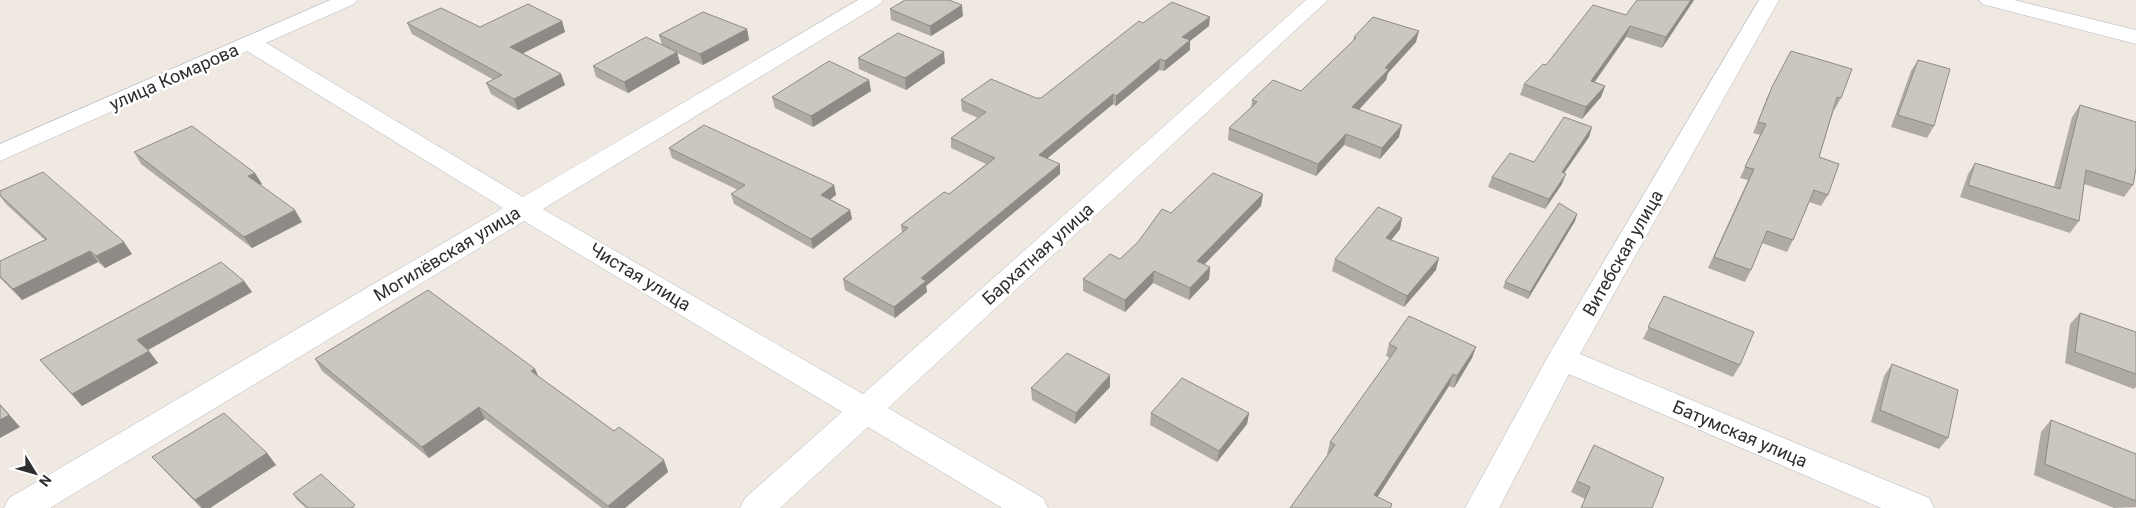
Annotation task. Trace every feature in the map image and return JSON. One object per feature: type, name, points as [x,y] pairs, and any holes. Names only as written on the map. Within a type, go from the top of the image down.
[{"type":"street","name":"улица Комарова","points":[[0,153],[347,0]]},
{"type":"street","name":"Могилёвская улица","points":[[21,508],[873,0]]},
{"type":"street","name":"Бархатная улица","points":[[757,508],[1318,0]]},
{"type":"street","name":"Витебская улица","points":[[1482,508],[1562,359],[1769,0]]},
{"type":"street","points":[[1989,0],[2136,37]]},
{"type":"street","name":"Чистая улица","points":[[250,43],[524,209],[1031,508]]},
{"type":"street","name":"Батумская улица","points":[[1562,359],[1917,508]]},
{"type":"building","points":[[905,0],[949,0],[962,5],[930,26],[890,9]]},
{"type":"building","points":[[1637,0],[1691,0],[1666,37],[1630,26],[1591,81],[1605,86],[1586,107],[1524,84],[1543,64],[1546,65],[1593,5],[1626,15]]},
{"type":"building","points":[[1172,2],[1210,17],[1182,37],[1190,40],[1165,61],[1160,59],[1116,96],[1113,94],[1039,155],[1060,164],[921,278],[926,281],[894,307],[843,279],[908,228],[901,225],[944,192],[949,194],[995,158],[951,138],[986,112],[961,100],[991,79],[1036,98],[1041,98],[1139,21],[1143,23]]},
{"type":"building","points":[[528,4],[562,21],[510,47],[561,74],[514,99],[486,83],[502,75],[407,23],[441,8],[480,27]]},
{"type":"building","points":[[703,12],[747,29],[700,54],[659,35]]},
{"type":"building","points":[[1373,17],[1419,31],[1385,68],[1389,69],[1352,107],[1402,125],[1382,148],[1346,134],[1318,164],[1229,128],[1257,102],[1252,100],[1273,80],[1301,91],[1356,38],[1354,37]]},
{"type":"building","points":[[898,33],[944,52],[905,78],[858,58]]},
{"type":"building","points":[[646,37],[677,52],[624,82],[593,66]]},
{"type":"building","points":[[1791,51],[1852,69],[1841,98],[1837,97],[1819,157],[1839,164],[1828,195],[1814,190],[1793,240],[1767,231],[1751,270],[1714,257],[1754,169],[1745,167],[1766,124],[1758,122],[1772,87]]},
{"type":"building","points":[[1918,60],[1950,69],[1934,126],[1898,115]]},
{"type":"building","points":[[829,61],[869,80],[811,116],[772,97]]},
{"type":"building","points":[[2080,105],[2136,122],[2136,168],[2133,185],[2086,170],[2079,221],[1968,185],[1975,163],[2060,189]]},
{"type":"building","points":[[1564,117],[1592,127],[1562,172],[1566,174],[1549,199],[1492,177],[1510,153],[1534,162]]},
{"type":"building","points":[[704,125],[834,185],[821,195],[850,210],[811,239],[731,194],[745,185],[669,148]]},
{"type":"building","points":[[192,126],[255,173],[248,176],[295,210],[244,237],[134,152]]},
{"type":"building","points":[[43,172],[124,242],[96,256],[90,251],[13,289],[0,276],[0,261],[47,239],[0,195],[0,191]]},
{"type":"building","points":[[1213,173],[1263,194],[1197,261],[1210,267],[1190,288],[1154,271],[1125,300],[1083,279],[1110,254],[1120,259],[1138,242],[1162,209],[1171,213]]},
{"type":"building","points":[[1559,203],[1577,214],[1530,292],[1505,282]]},
{"type":"building","points":[[1378,207],[1402,218],[1386,238],[1439,258],[1407,296],[1335,259]]},
{"type":"building","points":[[221,262],[244,281],[137,340],[149,351],[72,394],[40,360]]},
{"type":"building","points":[[428,290],[535,369],[531,371],[614,431],[619,427],[664,460],[608,506],[479,407],[422,447],[315,359]]},
{"type":"building","points":[[1664,296],[1754,332],[1740,365],[1648,327]]},
{"type":"building","points":[[2080,313],[2136,332],[2136,374],[2075,352]]},
{"type":"building","points":[[1409,316],[1476,347],[1457,376],[1453,374],[1374,495],[1392,504],[1390,508],[1290,508],[1335,445],[1330,442],[1397,348],[1389,344]]},
{"type":"building","points":[[1067,353],[1110,375],[1076,413],[1031,388]]},
{"type":"building","points":[[1892,364],[1958,390],[1948,438],[1880,410]]},
{"type":"building","points":[[1182,378],[1249,413],[1219,451],[1151,413]]},
{"type":"building","points":[[0,405],[9,415],[0,420]]},
{"type":"building","points":[[224,413],[267,453],[195,500],[152,457]]},
{"type":"building","points":[[2051,420],[2136,454],[2136,501],[2045,464]]},
{"type":"building","points":[[1594,445],[1664,478],[1652,508],[1581,508],[1590,487],[1577,481]]},
{"type":"building","points":[[321,474],[355,505],[351,508],[308,508],[293,494]]}]
